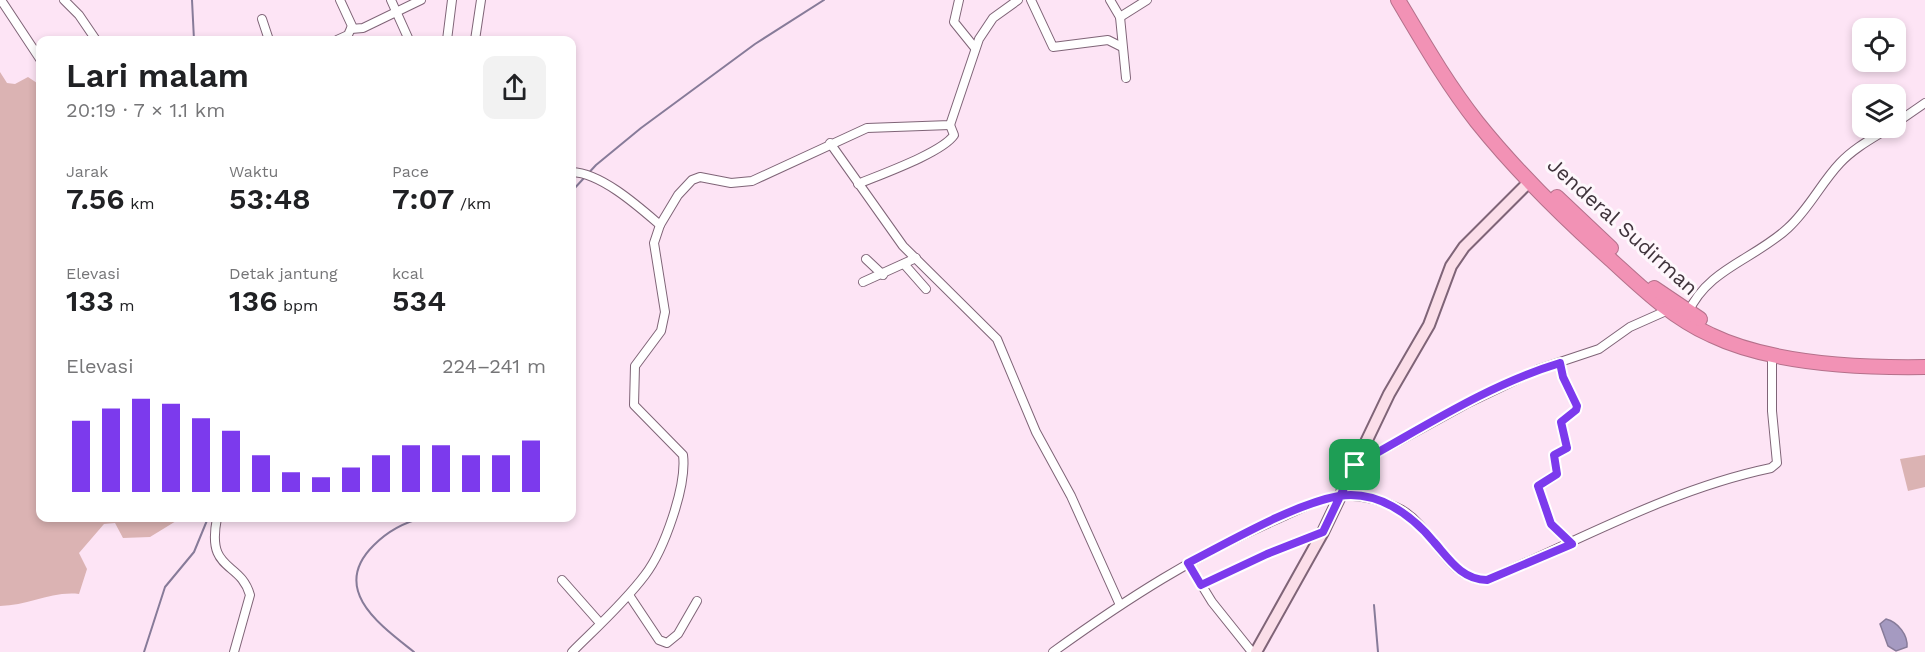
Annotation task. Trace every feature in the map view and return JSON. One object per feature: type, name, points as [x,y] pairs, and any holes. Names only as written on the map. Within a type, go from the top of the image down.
[{"type":"highway","points":[[1398,0],[1457,94],[1529,182],[1666,311],[1712,336],[1739,346],[1838,363],[1900,363],[1925,367]]},
{"type":"highway","name":"Jenderal Sudirman","points":[[1409,0],[1447,64],[1516,156],[1646,281],[1688,313],[1716,328],[1768,344],[1900,363],[1925,359]]},
{"type":"street","points":[[1,0],[36,53]]},
{"type":"street","points":[[64,0],[79,15],[93,36]]},
{"type":"street","points":[[340,0],[350,18],[350,35],[422,0]]},
{"type":"street","points":[[391,0],[407,36]]},
{"type":"street","points":[[448,36],[452,0]]},
{"type":"street","points":[[476,36],[481,0]]},
{"type":"street","points":[[959,0],[954,22],[975,48]]},
{"type":"street","points":[[858,184],[928,153],[951,140],[954,135],[950,125],[975,48],[993,18],[1018,0]]},
{"type":"street","points":[[1031,0],[1053,46],[1108,40],[1122,47]]},
{"type":"street","points":[[1110,0],[1120,18],[1126,78]]},
{"type":"street","points":[[1120,18],[1147,0]]},
{"type":"street","points":[[262,19],[268,36]]},
{"type":"street","points":[[1906,116],[1925,103]]},
{"type":"street","points":[[575,651],[600,622],[629,595],[650,568],[672,520],[684,467],[681,452],[638,412],[634,399],[637,361],[658,335],[664,321],[665,312],[654,246],[660,225],[678,195],[692,180],[700,177],[731,183],[752,181],[856,131],[877,126],[950,125]]},
{"type":"street","points":[[1688,313],[1703,287],[1781,235],[1804,210],[1840,163],[1875,138]]},
{"type":"street","points":[[831,143],[900,242],[997,339],[1036,432],[1071,496],[1120,606]]},
{"type":"street","points":[[576,172],[588,174],[630,200],[660,225]]},
{"type":"street","points":[[1256,652],[1323,532],[1389,394],[1428,325],[1451,266],[1479,232],[1529,182]]},
{"type":"street","points":[[863,282],[883,275],[916,258]]},
{"type":"street","points":[[866,259],[883,275]]},
{"type":"street","points":[[904,264],[926,289]]},
{"type":"street","points":[[1355,465],[1466,404],[1539,369],[1599,349],[1630,327],[1666,311]]},
{"type":"street","points":[[1053,652],[1188,563],[1256,528],[1340,496],[1373,500],[1402,511],[1421,526],[1459,571],[1475,580],[1487,580],[1572,544],[1674,496],[1726,477],[1775,466],[1772,353]]},
{"type":"street","points":[[1560,363],[1563,377],[1577,406],[1576,410],[1561,422],[1567,448],[1554,455],[1557,474],[1538,486],[1551,524],[1572,544]]},
{"type":"street","points":[[216,522],[214,548],[222,562],[247,588],[250,595],[234,652]]},
{"type":"street","points":[[1201,585],[1267,554],[1323,532]]},
{"type":"street","points":[[1188,563],[1201,585],[1252,652]]},
{"type":"street","points":[[562,580],[600,622]]},
{"type":"street","points":[[629,595],[659,640],[667,644],[678,634],[697,601]]},
{"type":"shaded area","points":[[0,72],[7,83],[15,84],[28,77],[36,82],[36,522],[174,522],[150,537],[123,538],[115,523],[104,524],[79,553],[87,569],[79,594],[58,595],[0,606]]},
{"type":"shaded area","points":[[1925,455],[1925,487],[1908,491],[1900,459]]},
{"type":"shaded area","points":[[1886,619],[1901,630],[1906,638],[1907,647],[1896,651],[1888,646],[1880,624]]},
{"type":"waterway","points":[[192,0],[194,36]]},
{"type":"waterway","points":[[576,187],[596,165],[641,128],[755,44],[824,0]]},
{"type":"waterway","points":[[144,652],[165,587],[194,552],[206,522]]},
{"type":"waterway","points":[[408,522],[390,532],[374,545],[361,561],[356,576],[358,591],[364,605],[387,630],[414,652]]},
{"type":"waterway","points":[[1374,605],[1378,652]]},
{"type":"route","points":[[1355,465],[1340,496],[1323,532],[1300,539],[1201,585],[1188,563],[1256,528],[1340,496],[1383,502],[1402,511],[1421,526],[1459,571],[1475,580],[1487,580],[1572,544],[1551,524],[1538,486],[1557,474],[1554,455],[1567,448],[1561,422],[1563,418],[1576,410],[1577,406],[1566,385],[1560,363],[1539,369],[1466,404],[1355,465]]}]
